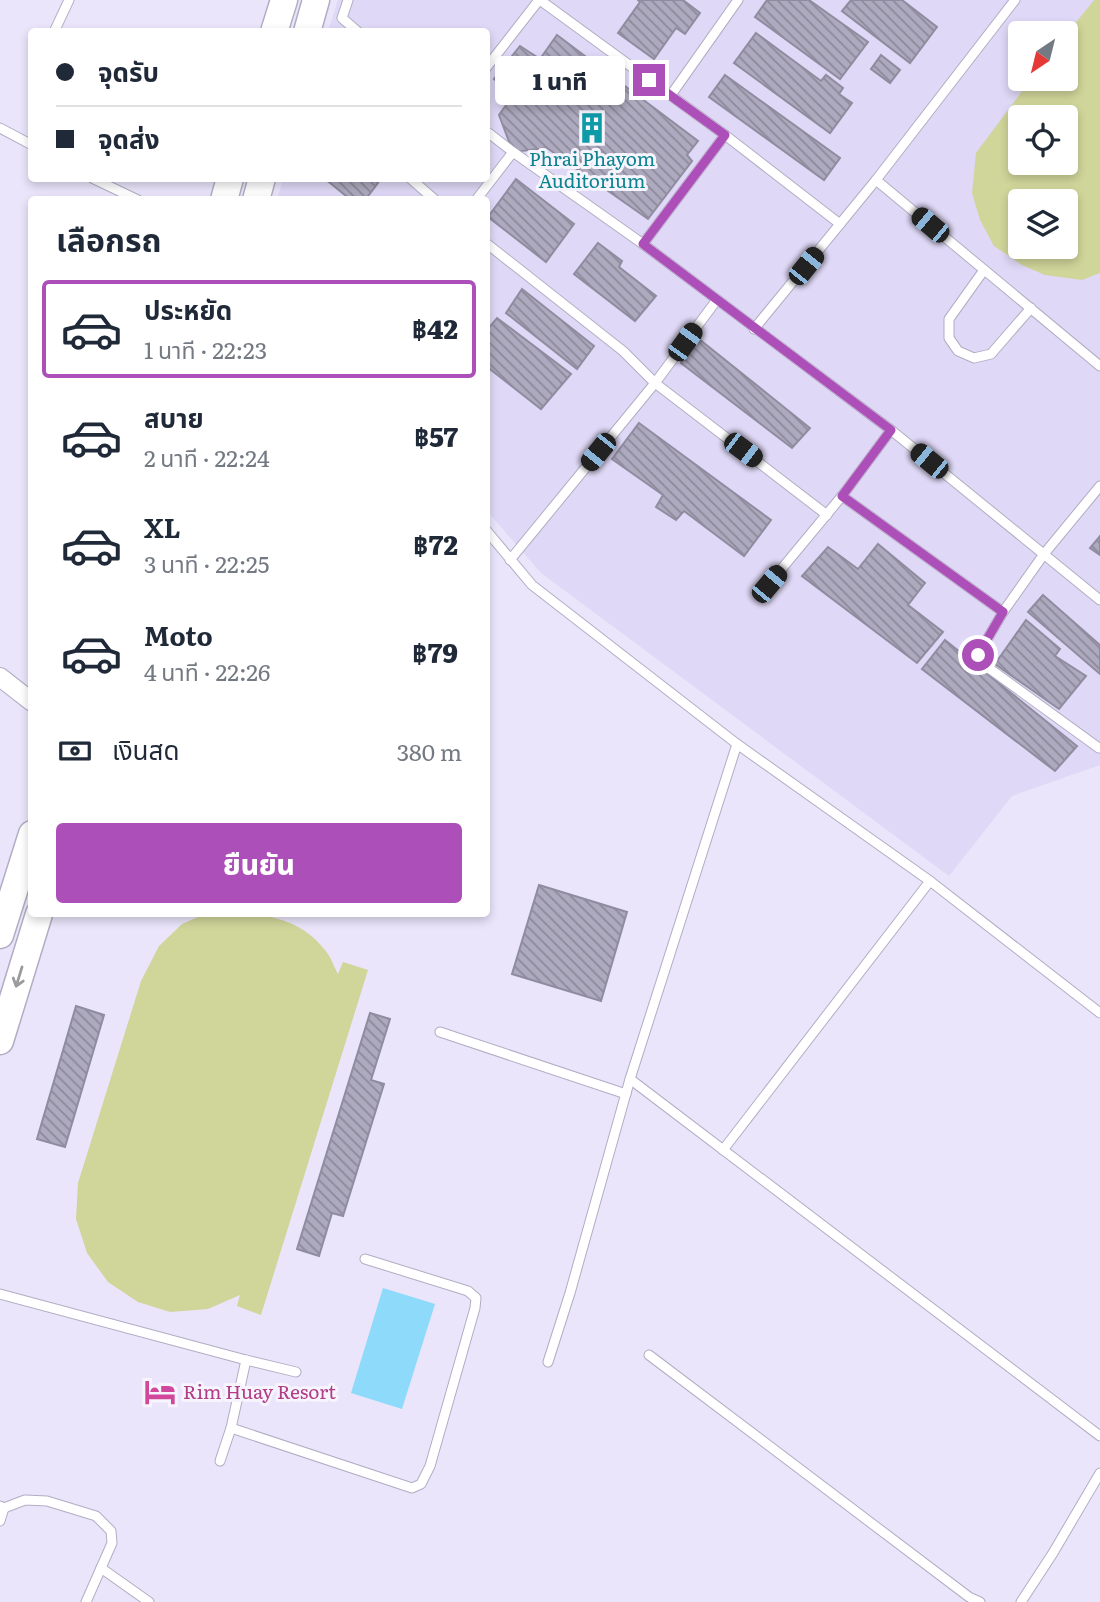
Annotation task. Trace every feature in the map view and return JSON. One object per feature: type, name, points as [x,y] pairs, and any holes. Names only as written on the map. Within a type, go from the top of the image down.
[{"type":"main road","points":[[275,28],[284,0]]},
{"type":"main road","points":[[308,28],[316,0]]},
{"type":"main road","points":[[0,935],[5,899],[28,844]]},
{"type":"main road","points":[[0,1041],[38,917]]},
{"type":"street","points":[[0,677],[28,699]]},
{"type":"lane","points":[[56,28],[69,0]]},
{"type":"lane","points":[[348,0],[342,18],[353,28]]},
{"type":"lane","points":[[490,63],[540,0],[725,135],[840,224]]},
{"type":"lane","points":[[754,329],[876,180],[1014,0]]},
{"type":"lane","points":[[671,95],[735,1]]},
{"type":"lane","points":[[0,128],[28,143]]},
{"type":"lane","points":[[490,134],[643,244],[891,430],[1100,600]]},
{"type":"lane","points":[[643,244],[725,135]]},
{"type":"lane","points":[[490,182],[513,152]]},
{"type":"lane","points":[[876,180],[1100,366]]},
{"type":"lane","points":[[100,182],[130,196]]},
{"type":"lane","points":[[415,182],[430,196]]},
{"type":"lane","points":[[479,196],[490,182]]},
{"type":"lane","points":[[490,246],[623,351],[655,383],[827,515]]},
{"type":"lane","points":[[984,270],[950,319],[949,338],[958,351],[974,358],[990,354],[1031,308]]},
{"type":"lane","points":[[510,559],[655,383],[716,301]]},
{"type":"lane","points":[[769,584],[827,515],[891,430]]},
{"type":"lane","points":[[1099,748],[979,661],[978,655],[1003,612],[1044,555],[1100,486]]},
{"type":"lane","points":[[842,496],[1003,612]]},
{"type":"lane","points":[[490,535],[532,585],[737,744],[930,881],[1100,1013]]},
{"type":"lane","points":[[548,1362],[630,1079],[737,744]]},
{"type":"lane","points":[[723,1150],[930,881]]},
{"type":"lane","points":[[440,1032],[626,1094]]},
{"type":"lane","points":[[630,1079],[1100,1436]]},
{"type":"lane","points":[[231,1428],[412,1489],[421,1484],[430,1466],[476,1298],[468,1291],[366,1259]]},
{"type":"lane","points":[[0,1294],[296,1371]]},
{"type":"lane","points":[[649,1355],[969,1597],[980,1602]]},
{"type":"lane","points":[[220,1461],[231,1428],[246,1360]]},
{"type":"lane","points":[[1021,1602],[1100,1473]]},
{"type":"lane","points":[[0,1521],[2,1507],[25,1500],[47,1501],[96,1516],[111,1531],[112,1544],[86,1602]]},
{"type":"lane","points":[[101,1568],[149,1602]]},
{"type":"shaded area","points":[[338,0],[1100,0],[1100,765],[1012,796],[949,876],[541,573],[490,514],[490,196],[278,196],[282,182],[490,182],[490,28],[329,28]]},
{"type":"green space","points":[[1094,0],[1100,0],[1100,273],[1082,280],[1045,275],[1013,259],[1078,259],[1078,189],[1008,189],[1008,256],[994,246],[980,220],[972,193],[976,153],[1008,110],[1008,175],[1078,175],[1078,105],[1012,105],[1022,91],[1078,91],[1077,21]]},
{"type":"green space","points":[[198,917],[270,917],[285,921],[313,937],[327,953],[338,974],[343,962],[368,970],[261,1315],[237,1306],[240,1295],[208,1309],[170,1312],[138,1302],[108,1282],[87,1253],[76,1219],[78,1183],[141,981],[159,946],[182,924]]},
{"type":"water","points":[[383,1288],[435,1304],[402,1409],[351,1393]]},
{"type":"building","points":[[638,0],[683,0],[700,13],[685,34],[676,28],[654,59],[618,33],[640,2]]},
{"type":"building","points":[[767,0],[809,0],[868,42],[840,79],[755,17]]},
{"type":"building","points":[[851,0],[902,0],[937,27],[910,63],[842,11]]},
{"type":"building","points":[[756,33],[821,81],[826,75],[843,88],[839,94],[852,103],[830,133],[734,63]]},
{"type":"building","name":"Phrai Phayom Auditorium","points":[[557,35],[698,141],[687,155],[692,161],[648,219],[547,148],[513,152],[499,115],[514,94],[494,79],[520,46],[540,59]]},
{"type":"building","points":[[881,55],[900,70],[890,83],[871,69]]},
{"type":"building","points":[[725,75],[840,158],[824,180],[709,97]]},
{"type":"building","points":[[516,179],[574,224],[546,262],[490,219],[490,214]]},
{"type":"building","points":[[329,182],[378,183],[368,196],[346,196]]},
{"type":"building","points":[[598,243],[622,261],[619,267],[656,296],[635,321],[574,274]]},
{"type":"building","points":[[522,289],[594,346],[577,369],[506,313]]},
{"type":"building","points":[[497,318],[571,374],[541,409],[490,369],[490,326]]},
{"type":"building","points":[[699,339],[810,428],[792,448],[681,363]]},
{"type":"building","points":[[639,423],[771,520],[744,556],[684,511],[676,520],[656,507],[663,495],[612,459]]},
{"type":"building","points":[[1100,536],[1100,555],[1090,548]]},
{"type":"building","points":[[878,544],[925,583],[908,605],[943,632],[917,663],[802,576],[828,547],[858,569]]},
{"type":"building","points":[[1043,595],[1100,645],[1100,674],[1028,612]]},
{"type":"building","points":[[1026,620],[1060,649],[1055,656],[1086,676],[1059,709],[995,664]]},
{"type":"building","points":[[945,640],[1077,746],[1055,771],[922,669]]},
{"type":"building","points":[[539,885],[627,912],[601,1001],[512,974]]},
{"type":"building","points":[[76,1006],[104,1015],[65,1147],[37,1139]]},
{"type":"building","points":[[370,1013],[390,1019],[371,1080],[384,1084],[343,1216],[332,1213],[319,1256],[297,1249]]},
{"type":"place","name":"Phrai Phayom Auditorium","points":[[592,128]]},
{"type":"place","name":"Rim Huay Resort","points":[[160,1392]]},
{"type":"route","points":[[649,80],[725,135],[643,244],[891,430],[842,496],[1003,612],[978,655]]}]
